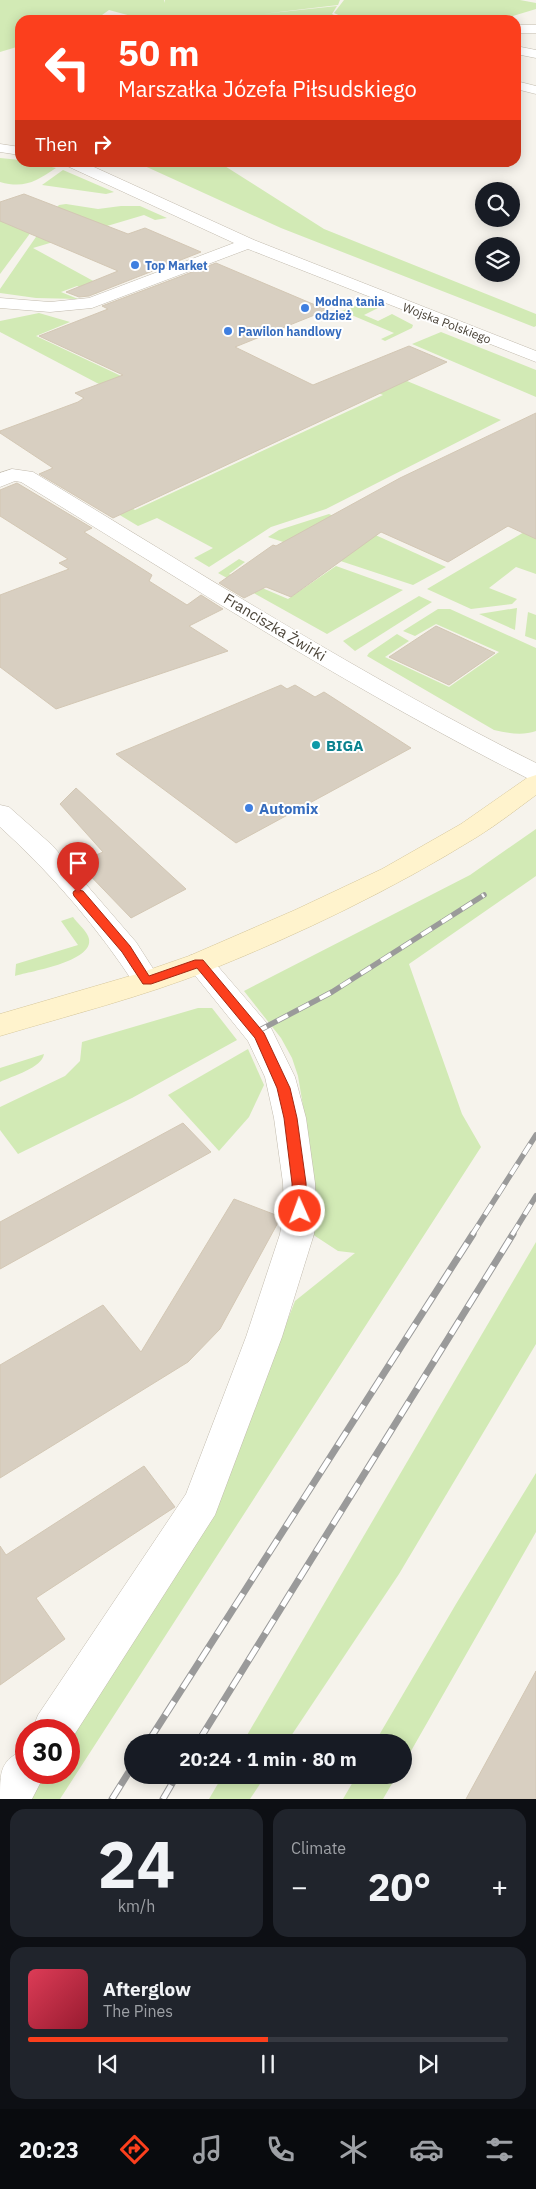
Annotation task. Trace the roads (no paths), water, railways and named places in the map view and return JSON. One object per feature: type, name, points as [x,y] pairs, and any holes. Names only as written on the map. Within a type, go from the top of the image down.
[{"type":"street","points":[[521,28],[536,29]]},
{"type":"street","points":[[521,51],[536,54]]},
{"type":"street","points":[[521,86],[536,90]]},
{"type":"street","points":[[0,148],[15,150]]},
{"type":"street","name":"Wojska Polskiego","points":[[81,167],[248,243],[536,357]]},
{"type":"street","points":[[0,303],[56,307],[92,302],[248,243]]},
{"type":"street","name":"Franciszka Żwirki","points":[[9,478],[26,476],[321,654],[466,738],[536,774]]},
{"type":"street","points":[[0,1025],[147,981],[199,963],[305,917],[392,875],[470,830],[536,782]]},
{"type":"street","points":[[0,812],[43,851],[126,949],[147,981]]},
{"type":"street","points":[[60,1719],[202,1503],[264,1337],[297,1234],[300,1211],[299,1183],[290,1118],[280,1076],[260,1036],[199,963]]},
{"type":"street","points":[[7,1799],[17,1784]]},
{"type":"railway","points":[[256,1032],[332,992],[484,895]]},
{"type":"railway","points":[[472,1235],[536,1135]]},
{"type":"railway","points":[[512,1235],[536,1196]]},
{"type":"railway","points":[[153,1734],[473,1234]]},
{"type":"railway","points":[[203,1734],[513,1234]]},
{"type":"railway","points":[[112,1799],[124,1780]]},
{"type":"railway","points":[[163,1799],[172,1784]]},
{"type":"place","name":"Top Market","points":[[135,265]]},
{"type":"place","name":"Modna tania odzież","points":[[305,308]]},
{"type":"place","name":"Pawilon handlowy","points":[[228,331]]},
{"type":"place","name":"BIGA","points":[[316,745]]},
{"type":"place","name":"Automix","points":[[249,808]]}]
